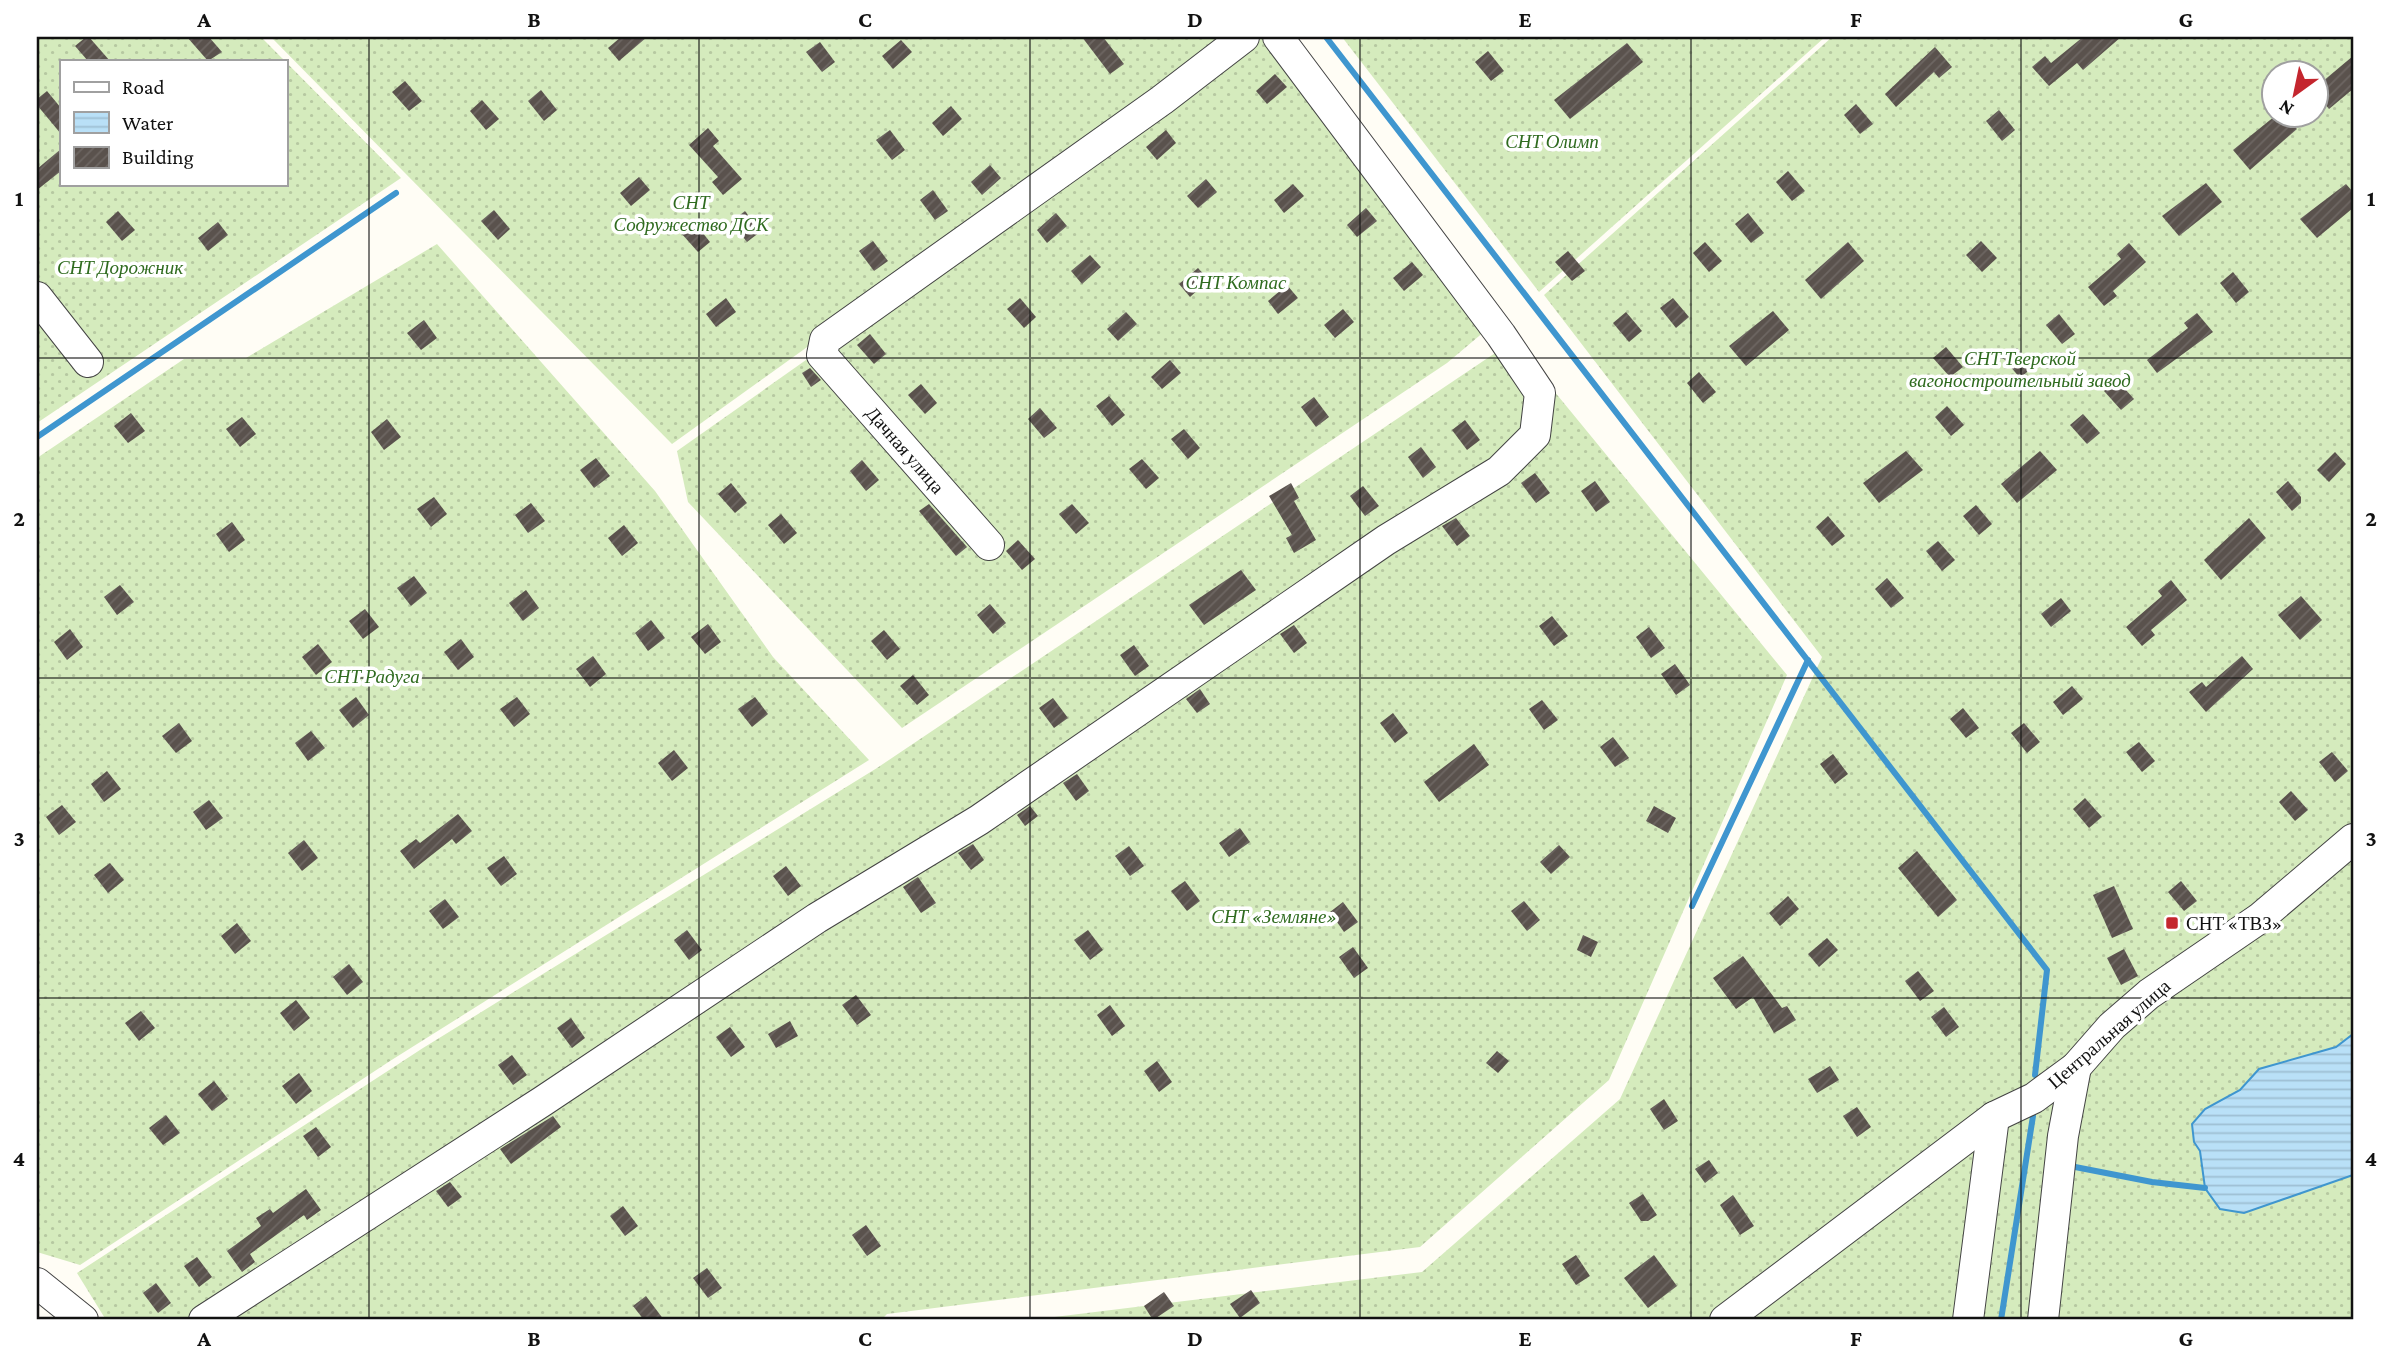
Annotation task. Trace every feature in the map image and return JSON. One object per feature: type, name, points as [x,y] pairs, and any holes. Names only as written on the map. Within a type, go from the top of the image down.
[{"type":"street","name":"Дачная улица","points":[[989,545],[822,355],[825,340],[1151,108],[1244,37]]},
{"type":"street","points":[[204,1320],[543,1101],[817,918],[979,820],[1386,540],[1499,471],[1535,435],[1540,393],[1501,335],[1278,37]]},
{"type":"street","points":[[37,297],[88,362]]},
{"type":"street","name":"Центральная улица","points":[[1725,1320],[1994,1117],[2034,1098],[2076,1067],[2112,1026],[2149,994],[2260,918],[2353,839]]},
{"type":"street","points":[[2043,1320],[2063,1136],[2076,1067]]},
{"type":"street","points":[[1968,1320],[1994,1117]]},
{"type":"street","points":[[37,1283],[83,1320]]},
{"type":"green space","name":"СНТ Дорожник","points":[[37,37],[261,37],[284,60],[60,60],[60,186],[287,186],[287,63],[401,178],[37,423]]},
{"type":"green space","name":"СНТ Содружество ДСК","points":[[271,37],[1239,37],[672,444]]},
{"type":"green space","name":"СНТ Компас","points":[[1264,37],[1504,315],[1447,363],[902,728],[688,502],[677,451]]},
{"type":"green space","name":"СНТ Олимп","points":[[1342,37],[1825,37],[1539,292]]},
{"type":"green space","name":"СНТ Тверской вагоностроительный завод","points":[[1832,37],[2353,37],[2353,1320],[1030,1320],[1422,1272],[1620,1099],[1822,657],[1544,295]]},
{"type":"green space","name":"СНТ Радуга","points":[[437,244],[655,491],[773,657],[869,760],[390,1061],[80,1265],[37,1252],[37,458],[184,359],[246,358]]},
{"type":"green space","name":"СНТ «Земляне»","points":[[1513,341],[1787,675],[1609,1080],[1420,1247],[887,1314],[881,1320],[106,1320],[77,1273],[423,1048],[877,768]]},
{"type":"water","points":[[2353,1034],[2353,1175],[2244,1213],[2220,1209],[2205,1188],[2200,1151],[2194,1142],[2192,1124],[2205,1109],[2240,1090],[2259,1069],[2336,1047]]},
{"type":"building","points":[[89,37],[109,60],[87,60],[75,46]]},
{"type":"building","points":[[187,37],[209,37],[222,52],[207,60]]},
{"type":"building","points":[[621,37],[647,37],[619,61],[608,48]]},
{"type":"building","points":[[1082,37],[1103,37],[1124,64],[1110,74]]},
{"type":"building","points":[[2083,37],[2121,37],[2083,70],[2077,63],[2049,86],[2032,67],[2045,56],[2051,63]]},
{"type":"building","points":[[901,40],[912,52],[893,69],[882,56]]},
{"type":"building","points":[[820,42],[835,62],[822,72],[806,52]]},
{"type":"building","points":[[1627,43],[1643,62],[1570,119],[1554,100]]},
{"type":"building","points":[[1935,47],[1952,67],[1939,78],[1934,72],[1896,107],[1885,94]]},
{"type":"building","points":[[1488,51],[1504,71],[1491,81],[1475,62]]},
{"type":"building","points":[[2353,56],[2353,89],[2330,108],[2330,75]]},
{"type":"building","points":[[1275,74],[1287,87],[1267,104],[1256,91]]},
{"type":"building","points":[[405,81],[422,101],[409,111],[392,92]]},
{"type":"building","points":[[541,90],[557,110],[544,121],[528,101]]},
{"type":"building","points":[[47,91],[60,107],[60,133],[37,105],[37,99]]},
{"type":"building","points":[[482,100],[499,119],[486,130],[470,111]]},
{"type":"building","points":[[1856,104],[1873,124],[1860,134],[1844,115]]},
{"type":"building","points":[[951,106],[962,119],[943,136],[932,123]]},
{"type":"building","points":[[1999,110],[2015,130],[2002,141],[1986,121]]},
{"type":"building","points":[[708,128],[719,141],[713,146],[742,179],[723,195],[712,182],[718,177],[689,145]]},
{"type":"building","points":[[2260,128],[2296,130],[2250,170],[2233,150]]},
{"type":"building","points":[[890,130],[905,150],[892,160],[876,140]]},
{"type":"building","points":[[1166,130],[1176,143],[1157,160],[1146,147]]},
{"type":"building","points":[[60,150],[60,172],[37,190],[37,169]]},
{"type":"building","points":[[990,165],[1001,178],[982,195],[971,182]]},
{"type":"building","points":[[1788,171],[1805,191],[1792,201],[1776,182]]},
{"type":"building","points":[[639,177],[650,190],[631,206],[620,193]]},
{"type":"building","points":[[1206,179],[1217,192],[1198,208],[1187,196]]},
{"type":"building","points":[[2206,183],[2222,202],[2179,236],[2162,216]]},
{"type":"building","points":[[1293,184],[1304,196],[1284,213],[1274,200]]},
{"type":"building","points":[[2346,184],[2353,192],[2353,208],[2317,238],[2300,219]]},
{"type":"building","points":[[933,190],[948,211],[935,220],[920,200]]},
{"type":"building","points":[[1366,208],[1377,221],[1357,237],[1347,225]]},
{"type":"building","points":[[494,210],[510,229],[498,240],[481,221]]},
{"type":"building","points":[[118,211],[135,230],[122,241],[106,222]]},
{"type":"building","points":[[745,211],[760,232],[747,242],[731,222]]},
{"type":"building","points":[[1056,213],[1067,226],[1047,243],[1037,230]]},
{"type":"building","points":[[1748,213],[1764,233],[1751,243],[1735,224]]},
{"type":"building","points":[[218,222],[228,235],[208,251],[198,238]]},
{"type":"building","points":[[694,222],[710,242],[698,252],[681,233]]},
{"type":"building","points":[[873,241],[888,261],[874,271],[859,251]]},
{"type":"building","points":[[1981,241],[1997,258],[1982,272],[1966,255]]},
{"type":"building","points":[[1705,242],[1722,261],[1709,272],[1693,253]]},
{"type":"building","points":[[1848,242],[1864,261],[1821,299],[1805,280]]},
{"type":"building","points":[[2129,243],[2146,262],[2113,291],[2117,296],[2104,306],[2088,287],[2121,259],[2117,254]]},
{"type":"building","points":[[1568,251],[1585,271],[1572,281],[1555,262]]},
{"type":"building","points":[[1090,255],[1101,267],[1082,284],[1071,271]]},
{"type":"building","points":[[1412,262],[1423,275],[1404,291],[1393,278]]},
{"type":"building","points":[[1198,268],[1209,280],[1190,297],[1179,284]]},
{"type":"building","points":[[2233,272],[2249,292],[2236,303],[2220,283]]},
{"type":"building","points":[[1287,285],[1298,298],[1278,314],[1268,301]]},
{"type":"building","points":[[726,298],[736,312],[716,327],[706,314]]},
{"type":"building","points":[[1020,298],[1036,317],[1024,328],[1007,309]]},
{"type":"building","points":[[1673,298],[1689,317],[1676,328],[1660,308]]},
{"type":"building","points":[[1343,309],[1354,322],[1335,338],[1324,325]]},
{"type":"building","points":[[1773,311],[1789,330],[1746,366],[1729,346]]},
{"type":"building","points":[[1126,312],[1137,324],[1118,341],[1107,329]]},
{"type":"building","points":[[1626,312],[1642,331],[1629,342],[1613,323]]},
{"type":"building","points":[[2197,313],[2213,332],[2157,373],[2147,360],[2188,328],[2184,323]]},
{"type":"building","points":[[2059,314],[2075,334],[2062,344],[2046,325]]},
{"type":"building","points":[[424,320],[437,338],[421,350],[407,333]]},
{"type":"building","points":[[870,334],[886,354],[874,364],[857,345]]},
{"type":"building","points":[[1946,347],[1963,367],[1950,377],[1933,358]]},
{"type":"building","points":[[2017,348],[2033,367],[2020,378],[2004,359]]},
{"type":"building","points":[[1170,360],[1181,373],[1162,389],[1151,377]]},
{"type":"building","points":[[810,368],[821,380],[811,387],[802,373]]},
{"type":"building","points":[[1699,372],[1716,392],[1703,403],[1687,383]]},
{"type":"building","points":[[2117,380],[2134,399],[2121,410],[2104,391]]},
{"type":"building","points":[[921,384],[937,403],[925,414],[908,395]]},
{"type":"building","points":[[1109,396],[1125,415],[1112,426],[1096,406]]},
{"type":"building","points":[[1314,397],[1329,417],[1316,427],[1301,407]]},
{"type":"building","points":[[1947,406],[1964,425],[1951,436],[1935,417]]},
{"type":"building","points":[[1040,408],[1057,428],[1044,438],[1028,419]]},
{"type":"building","points":[[131,413],[145,431],[128,443],[114,426]]},
{"type":"building","points":[[2083,414],[2100,433],[2087,444],[2070,425]]},
{"type":"building","points":[[242,417],[256,434],[240,447],[226,429]]},
{"type":"building","points":[[387,419],[401,437],[384,450],[371,432]]},
{"type":"building","points":[[1465,420],[1480,440],[1467,450],[1452,430]]},
{"type":"building","points":[[1184,429],[1200,448],[1188,459],[1171,439]]},
{"type":"building","points":[[1421,447],[1436,467],[1423,478],[1408,457]]},
{"type":"building","points":[[1906,451],[1923,470],[1879,503],[1863,483]]},
{"type":"building","points":[[2040,451],[2057,470],[2017,503],[2001,484]]},
{"type":"building","points":[[2335,452],[2346,464],[2329,482],[2317,470]]},
{"type":"building","points":[[596,458],[610,476],[594,488],[580,470]]},
{"type":"building","points":[[1142,459],[1159,478],[1146,489],[1129,469]]},
{"type":"building","points":[[862,460],[879,480],[866,491],[850,471]]},
{"type":"building","points":[[1535,473],[1550,493],[1536,503],[1521,483]]},
{"type":"building","points":[[1595,481],[1610,502],[1596,512],[1581,491]]},
{"type":"building","points":[[2288,481],[2301,497],[2301,503],[2292,511],[2276,492]]},
{"type":"building","points":[[731,483],[747,503],[735,513],[718,494]]},
{"type":"building","points":[[1291,483],[1299,498],[1294,501],[1316,540],[1294,553],[1286,538],[1292,535],[1269,496]]},
{"type":"building","points":[[1363,486],[1379,506],[1365,516],[1350,496]]},
{"type":"building","points":[[434,497],[447,514],[431,527],[417,509]]},
{"type":"building","points":[[531,503],[545,521],[528,533],[515,515]]},
{"type":"building","points":[[929,504],[967,547],[956,556],[919,511]]},
{"type":"building","points":[[1072,504],[1089,523],[1076,534],[1059,514]]},
{"type":"building","points":[[1976,505],[1992,524],[1979,535],[1963,516]]},
{"type":"building","points":[[781,514],[797,533],[784,544],[768,525]]},
{"type":"building","points":[[1828,516],[1845,536],[1832,546],[1816,527]]},
{"type":"building","points":[[1456,518],[1470,536],[1457,546],[1442,526]]},
{"type":"building","points":[[2249,518],[2266,538],[2221,580],[2204,560]]},
{"type":"building","points":[[232,522],[245,540],[229,552],[216,534]]},
{"type":"building","points":[[624,525],[638,543],[622,556],[608,538]]},
{"type":"building","points":[[1018,540],[1035,559],[1022,570],[1006,551]]},
{"type":"building","points":[[1938,541],[1955,560],[1942,571],[1926,551]]},
{"type":"building","points":[[1241,570],[1256,590],[1204,625],[1189,605]]},
{"type":"building","points":[[414,576],[427,593],[411,606],[397,588]]},
{"type":"building","points":[[1887,578],[1904,598],[1891,608],[1875,589]]},
{"type":"building","points":[[2171,580],[2187,600],[2151,630],[2155,635],[2142,646],[2126,627],[2162,596],[2158,591]]},
{"type":"building","points":[[120,585],[134,602],[117,615],[104,597]]},
{"type":"building","points":[[526,590],[539,608],[523,621],[509,603]]},
{"type":"building","points":[[2301,596],[2322,620],[2300,640],[2278,615]]},
{"type":"building","points":[[2061,598],[2071,611],[2051,627],[2041,614]]},
{"type":"building","points":[[990,604],[1006,623],[993,634],[977,615]]},
{"type":"building","points":[[365,609],[379,627],[363,639],[349,621]]},
{"type":"building","points":[[1552,616],[1568,636],[1554,646],[1539,626]]},
{"type":"building","points":[[651,620],[665,638],[648,651],[635,633]]},
{"type":"building","points":[[708,624],[721,642],[705,654],[691,637]]},
{"type":"building","points":[[1294,625],[1307,643],[1294,653],[1280,634]]},
{"type":"building","points":[[1649,627],[1665,648],[1651,658],[1636,637]]},
{"type":"building","points":[[70,629],[83,647],[67,660],[54,642]]},
{"type":"building","points":[[884,630],[900,649],[887,660],[871,641]]},
{"type":"building","points":[[461,639],[474,657],[458,670],[444,652]]},
{"type":"building","points":[[318,644],[332,662],[316,675],[302,657]]},
{"type":"building","points":[[1134,645],[1149,666],[1135,676],[1120,655]]},
{"type":"building","points":[[593,656],[606,674],[590,687],[576,669]]},
{"type":"building","points":[[2242,656],[2253,669],[2206,712],[2189,692],[2202,682],[2206,687]]},
{"type":"building","points":[[1675,664],[1690,685],[1676,695],[1661,674]]},
{"type":"building","points":[[913,675],[929,695],[917,705],[900,686]]},
{"type":"building","points":[[2072,686],[2083,699],[2063,715],[2053,702]]},
{"type":"building","points":[[1200,689],[1210,704],[1197,713],[1186,699]]},
{"type":"building","points":[[356,697],[369,715],[353,728],[339,710]]},
{"type":"building","points":[[517,697],[530,714],[514,727],[500,709]]},
{"type":"building","points":[[755,697],[768,714],[752,727],[738,709]]},
{"type":"building","points":[[1053,698],[1068,718],[1054,728],[1039,708]]},
{"type":"building","points":[[1542,700],[1558,720],[1544,730],[1529,709]]},
{"type":"building","points":[[1963,708],[1979,728],[1966,738],[1950,719]]},
{"type":"building","points":[[1393,713],[1408,733],[1395,743],[1380,723]]},
{"type":"building","points":[[179,723],[192,741],[176,753],[162,736]]},
{"type":"building","points":[[2024,723],[2040,742],[2027,753],[2011,733]]},
{"type":"building","points":[[311,731],[325,748],[308,761],[295,743]]},
{"type":"building","points":[[1613,737],[1629,758],[1615,767],[1600,747]]},
{"type":"building","points":[[2139,742],[2155,761],[2142,772],[2126,752]]},
{"type":"building","points":[[1474,744],[1489,765],[1439,802],[1424,782]]},
{"type":"building","points":[[674,750],[688,768],[672,781],[658,763]]},
{"type":"building","points":[[2332,752],[2348,771],[2335,782],[2319,762]]},
{"type":"building","points":[[1833,754],[1848,774],[1835,784],[1820,764]]},
{"type":"building","points":[[107,771],[121,789],[104,802],[91,784]]},
{"type":"building","points":[[1077,774],[1089,791],[1076,801],[1063,783]]},
{"type":"building","points":[[2291,791],[2308,810],[2295,821],[2279,802]]},
{"type":"building","points":[[2085,798],[2102,817],[2089,828],[2073,809]]},
{"type":"building","points":[[209,800],[223,818],[206,830],[193,812]]},
{"type":"building","points":[[62,805],[76,822],[59,835],[46,817]]},
{"type":"building","points":[[1030,806],[1038,816],[1025,826],[1017,815]]},
{"type":"building","points":[[1654,806],[1676,818],[1668,833],[1646,821]]},
{"type":"building","points":[[458,814],[472,831],[456,844],[452,839],[414,869],[400,851],[416,839],[420,843]]},
{"type":"building","points":[[1240,828],[1250,842],[1229,857],[1219,843]]},
{"type":"building","points":[[304,840],[318,858],[302,871],[288,853]]},
{"type":"building","points":[[973,844],[984,860],[971,870],[958,853]]},
{"type":"building","points":[[1559,845],[1570,857],[1551,874],[1540,862]]},
{"type":"building","points":[[1129,846],[1144,866],[1130,876],[1115,856]]},
{"type":"building","points":[[1917,851],[1957,900],[1938,917],[1898,868]]},
{"type":"building","points":[[504,856],[517,874],[501,886],[487,868]]},
{"type":"building","points":[[110,863],[124,880],[108,893],[94,875]]},
{"type":"building","points":[[786,866],[801,886],[788,896],[773,876]]},
{"type":"building","points":[[918,877],[936,903],[921,913],[903,887]]},
{"type":"building","points":[[1185,881],[1200,901],[1187,911],[1171,891]]},
{"type":"building","points":[[2181,881],[2197,901],[2184,911],[2168,892]]},
{"type":"building","points":[[2114,886],[2133,929],[2112,938],[2093,895]]},
{"type":"building","points":[[1788,896],[1799,909],[1780,926],[1769,913]]},
{"type":"building","points":[[445,899],[459,917],[443,929],[429,911]]},
{"type":"building","points":[[1524,901],[1540,920],[1527,931],[1511,911]]},
{"type":"building","points":[[1343,902],[1358,922],[1344,932],[1330,912]]},
{"type":"building","points":[[237,923],[251,941],[235,954],[221,936]]},
{"type":"building","points":[[687,930],[702,950],[689,960],[674,940]]},
{"type":"building","points":[[1088,930],[1103,950],[1090,960],[1074,940]]},
{"type":"building","points":[[1583,935],[1598,942],[1591,957],[1577,950]]},
{"type":"building","points":[[1827,938],[1838,950],[1819,967],[1808,954]]},
{"type":"building","points":[[1353,947],[1368,968],[1354,978],[1339,957]]},
{"type":"building","points":[[2124,949],[2138,976],[2121,985],[2107,958]]},
{"type":"building","points":[[1743,956],[1782,1008],[1787,1006],[1796,1020],[1774,1033],[1753,997],[1736,1009],[1713,978]]},
{"type":"building","points":[[349,964],[363,982],[347,995],[333,977]]},
{"type":"building","points":[[1918,971],[1934,991],[1920,1001],[1905,981]]},
{"type":"building","points":[[856,995],[871,1015],[857,1025],[842,1005]]},
{"type":"building","points":[[296,1000],[310,1018],[294,1031],[280,1013]]},
{"type":"building","points":[[1110,1005],[1125,1026],[1112,1036],[1097,1015]]},
{"type":"building","points":[[1944,1007],[1959,1027],[1946,1037],[1931,1017]]},
{"type":"building","points":[[141,1011],[155,1028],[139,1041],[125,1023]]},
{"type":"building","points":[[571,1018],[585,1038],[572,1048],[557,1028]]},
{"type":"building","points":[[790,1021],[798,1036],[776,1048],[768,1034]]},
{"type":"building","points":[[730,1027],[745,1047],[731,1057],[716,1037]]},
{"type":"building","points":[[1497,1051],[1509,1061],[1498,1073],[1486,1063]]},
{"type":"building","points":[[512,1055],[527,1075],[513,1085],[498,1065]]},
{"type":"building","points":[[1157,1061],[1172,1082],[1159,1092],[1144,1071]]},
{"type":"building","points":[[1830,1066],[1839,1080],[1817,1093],[1808,1079]]},
{"type":"building","points":[[299,1073],[312,1091],[296,1104],[282,1086]]},
{"type":"building","points":[[214,1081],[228,1099],[212,1111],[198,1094]]},
{"type":"building","points":[[1664,1099],[1678,1121],[1664,1130],[1650,1109]]},
{"type":"building","points":[[1857,1107],[1871,1127],[1857,1137],[1843,1116]]},
{"type":"building","points":[[166,1115],[180,1133],[163,1145],[149,1128]]},
{"type":"building","points":[[553,1116],[561,1127],[511,1164],[500,1149]]},
{"type":"building","points":[[316,1127],[331,1147],[318,1157],[303,1136]]},
{"type":"building","points":[[1709,1160],[1718,1173],[1705,1183],[1695,1169]]},
{"type":"building","points":[[450,1182],[462,1197],[448,1207],[436,1191]]},
{"type":"building","points":[[306,1189],[321,1210],[307,1220],[304,1215],[250,1254],[255,1262],[242,1272],[227,1251],[261,1226],[256,1218],[270,1209],[273,1213]]},
{"type":"building","points":[[1643,1194],[1657,1215],[1648,1221],[1641,1221],[1629,1203]]},
{"type":"building","points":[[1733,1195],[1754,1226],[1740,1235],[1720,1205]]},
{"type":"building","points":[[623,1206],[638,1226],[625,1236],[610,1216]]},
{"type":"building","points":[[866,1225],[881,1246],[867,1256],[852,1235]]},
{"type":"building","points":[[1576,1255],[1590,1276],[1576,1285],[1562,1264]]},
{"type":"building","points":[[1654,1255],[1677,1286],[1648,1308],[1624,1278]]},
{"type":"building","points":[[197,1257],[212,1277],[199,1287],[184,1266]]},
{"type":"building","points":[[707,1268],[722,1288],[708,1298],[693,1278]]},
{"type":"building","points":[[156,1283],[171,1303],[158,1313],[143,1293]]},
{"type":"building","points":[[1251,1290],[1260,1303],[1240,1318],[1230,1304]]},
{"type":"building","points":[[1164,1292],[1174,1306],[1153,1320],[1144,1306]]},
{"type":"building","points":[[646,1296],[664,1320],[644,1320],[633,1306]]},
{"type":"waterway","points":[[1326,37],[2047,970],[2035,1075]]},
{"type":"waterway","points":[[37,437],[396,193]]},
{"type":"waterway","points":[[1692,906],[1808,660]]},
{"type":"waterway","points":[[2001,1320],[2033,1116]]},
{"type":"waterway","points":[[2070,1166],[2152,1182],[2205,1188]]},
{"type":"place","name":"СНТ «ТВЗ»","points":[[2172,923]]}]
